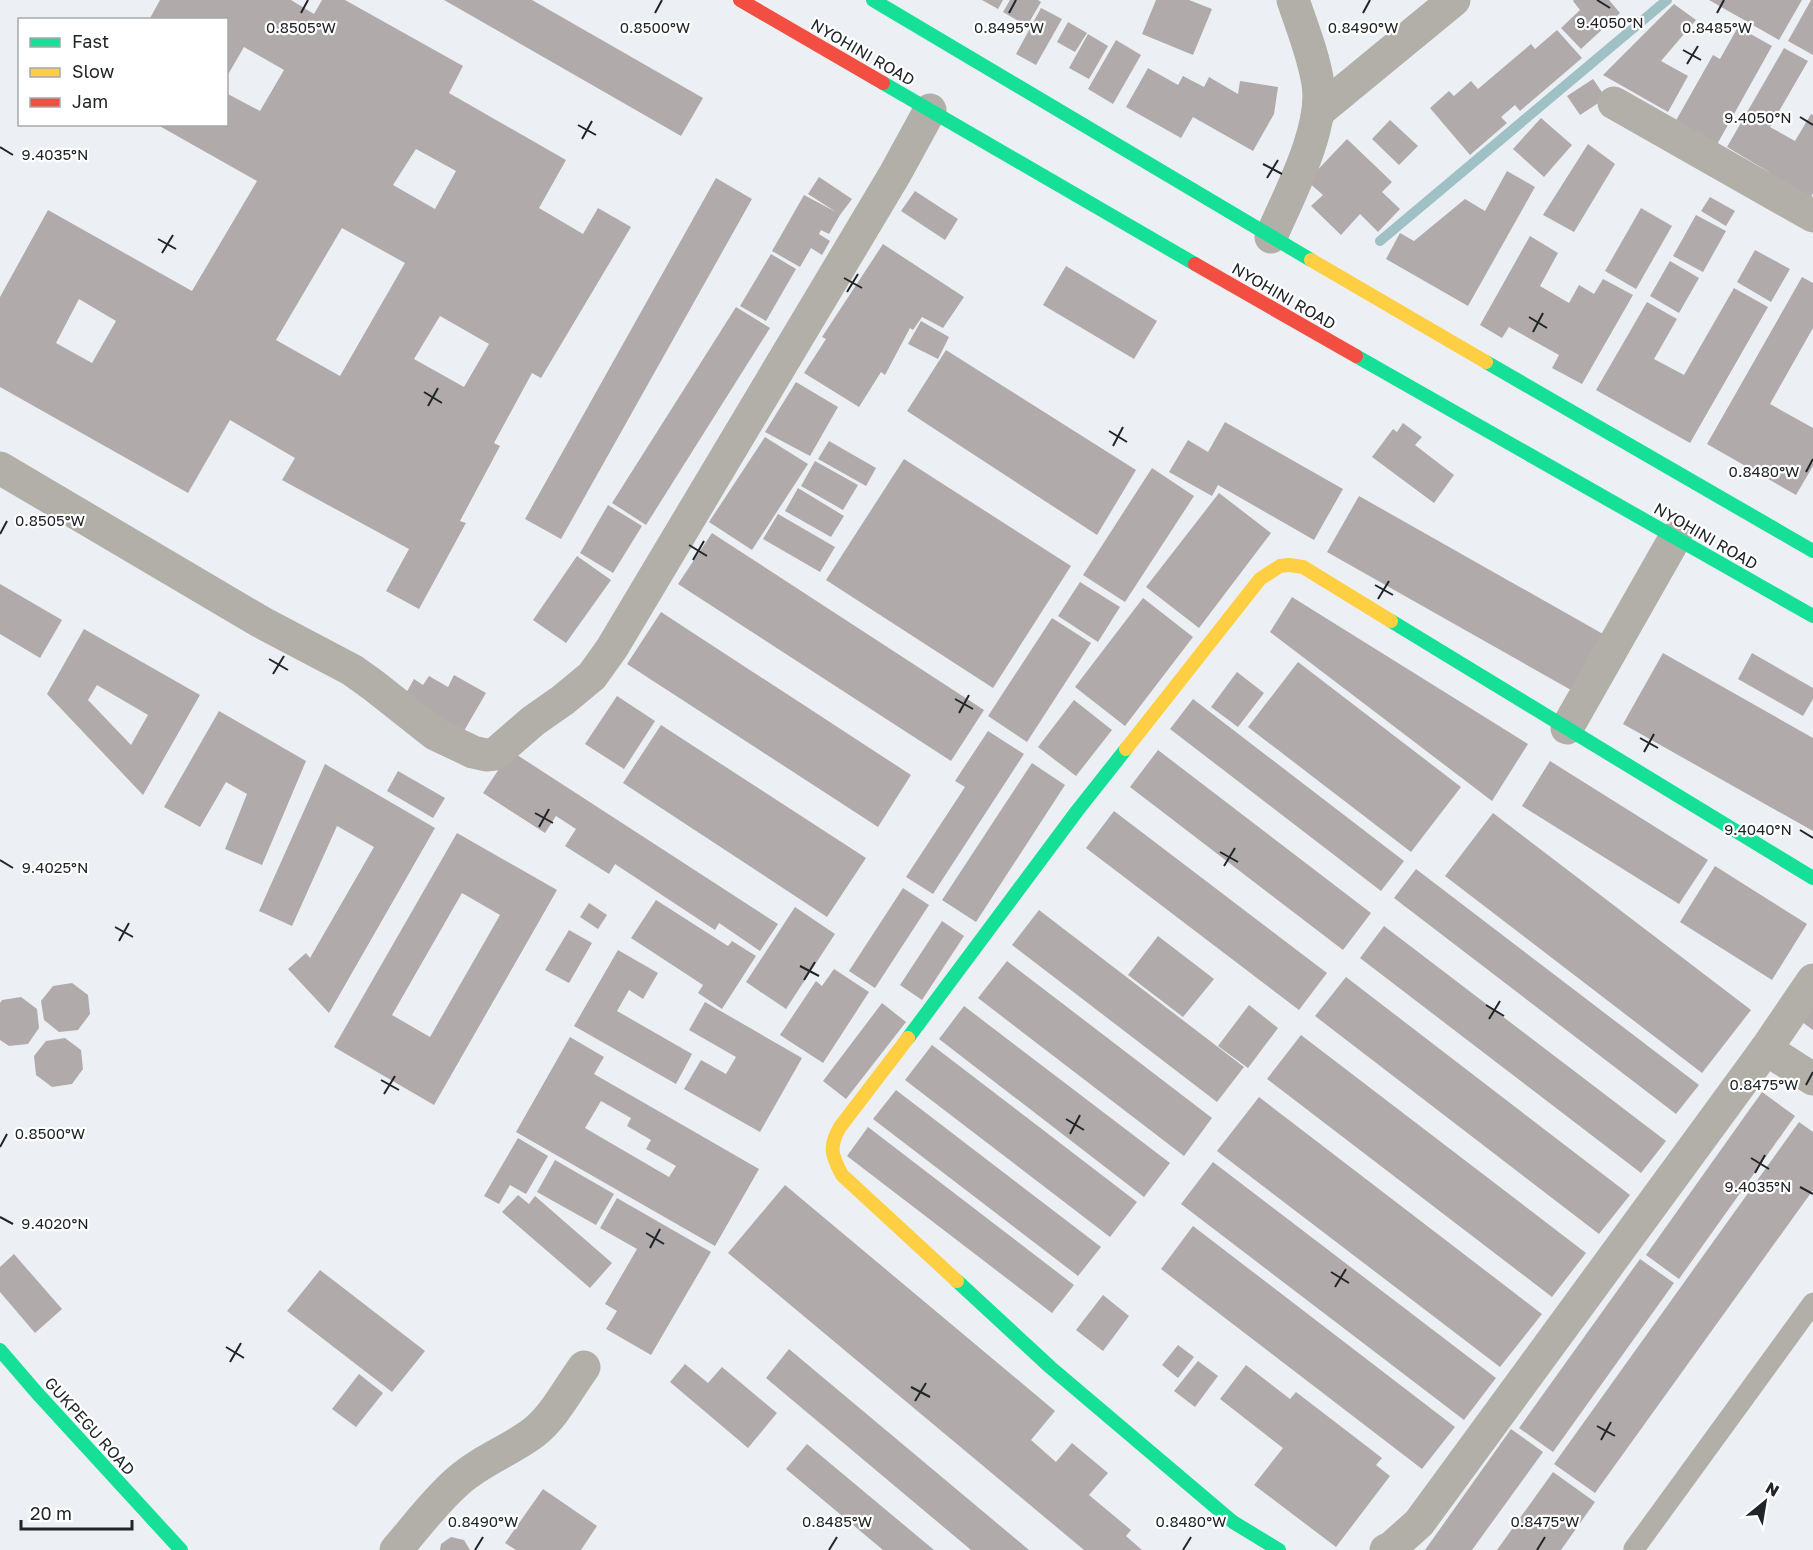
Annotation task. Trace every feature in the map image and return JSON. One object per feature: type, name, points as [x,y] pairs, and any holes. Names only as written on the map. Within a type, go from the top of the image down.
[{"type":"main road","name":"NYOHINI ROAD","points":[[740,0],[1470,422],[1813,616]]},
{"type":"main road","points":[[873,0],[1271,237],[1813,551]]},
{"type":"main road","points":[[1279,1550],[1233,1522],[1050,1367],[850,1183],[842,1175],[831,1155],[833,1137],[945,991],[1077,811],[1260,579],[1272,568],[1287,563],[1303,567],[1813,878]]},
{"type":"main road","name":"GUKPEGU ROAD","points":[[0,1350],[181,1550]]},
{"type":"street","points":[[1271,237],[1312,140],[1319,111],[1318,84],[1293,0]]},
{"type":"street","points":[[1319,111],[1454,0]]},
{"type":"street","points":[[1614,103],[1813,216]]},
{"type":"street","points":[[0,468],[250,616],[352,670],[435,734],[473,752],[486,755],[495,754],[519,732],[592,676],[612,648],[895,174],[930,110]]},
{"type":"street","points":[[1567,728],[1675,538]]},
{"type":"street","points":[[1386,1550],[1419,1523],[1766,1048],[1813,980]]},
{"type":"street","points":[[1766,1048],[1813,1079]]},
{"type":"street","points":[[396,1550],[459,1479],[534,1432],[550,1415],[584,1367]]},
{"type":"lane","points":[[1634,1549],[1813,1303]]},
{"type":"building","points":[[160,0],[291,0],[314,14],[322,0],[345,0],[463,66],[449,93],[566,160],[539,208],[583,234],[598,208],[631,227],[541,378],[532,373],[494,443],[500,446],[460,521],[466,523],[419,609],[386,591],[409,549],[282,480],[295,458],[230,420],[188,493],[0,387],[0,297],[48,210],[192,291],[257,181],[160,126],[228,126],[228,94],[260,111],[284,70],[244,47],[228,75],[228,18],[150,18]],"holes":[[[416,149],[456,171],[435,209],[393,185]],[[342,228],[405,263],[340,376],[276,340]],[[79,299],[116,321],[92,363],[56,343]],[[440,316],[489,344],[464,387],[414,359]]]},
{"type":"building","points":[[444,0],[532,0],[703,98],[681,136]]},
{"type":"building","points":[[982,0],[1003,0],[998,9]]},
{"type":"building","points":[[1010,0],[1038,0],[1041,2],[1027,26],[1003,12]]},
{"type":"building","points":[[1156,0],[1189,0],[1212,9],[1193,55],[1142,34]]},
{"type":"building","points":[[1574,0],[1609,0],[1620,13],[1581,49],[1561,28],[1580,10]]},
{"type":"building","points":[[1709,0],[1802,0],[1779,40]]},
{"type":"building","points":[[1813,0],[1813,55],[1788,41]]},
{"type":"building","points":[[1674,4],[1696,20],[1661,61],[1688,76],[1668,112],[1603,75]]},
{"type":"building","points":[[1041,8],[1062,19],[1036,65],[1016,54]]},
{"type":"building","points":[[1068,22],[1087,33],[1075,52],[1057,42]]},
{"type":"building","points":[[1738,27],[1772,46],[1715,148],[1674,124],[1713,55],[1720,59]]},
{"type":"building","points":[[1557,30],[1582,58],[1520,111],[1515,105],[1501,117],[1507,123],[1470,155],[1430,108],[1449,91],[1454,96],[1471,81],[1478,89],[1531,44],[1535,49]]},
{"type":"building","points":[[1088,34],[1108,46],[1089,79],[1069,68]]},
{"type":"building","points":[[1116,40],[1141,55],[1113,104],[1088,89]]},
{"type":"building","points":[[1784,48],[1808,61],[1770,127],[1795,141],[1811,114],[1813,115],[1813,193],[1806,206],[1763,182],[1769,172],[1727,147]]},
{"type":"building","points":[[1148,68],[1178,85],[1183,76],[1204,87],[1209,77],[1238,94],[1240,81],[1278,87],[1274,114],[1253,151],[1193,117],[1181,138],[1126,107]]},
{"type":"building","points":[[1593,79],[1606,98],[1580,115],[1567,96]]},
{"type":"building","points":[[1541,118],[1572,145],[1544,177],[1513,149]]},
{"type":"building","points":[[1390,120],[1418,146],[1399,165],[1372,139]]},
{"type":"building","points":[[1347,139],[1392,182],[1382,192],[1400,209],[1378,232],[1360,214],[1341,235],[1311,206],[1323,195],[1307,181]]},
{"type":"building","points":[[1588,144],[1615,164],[1574,232],[1543,215]]},
{"type":"building","points":[[1507,171],[1535,187],[1468,306],[1386,259],[1400,233],[1414,241],[1465,199],[1485,211]]},
{"type":"building","points":[[819,177],[852,199],[829,234],[821,230],[819,234],[830,241],[822,255],[811,248],[800,267],[772,251],[804,195],[836,212],[808,194]]},
{"type":"building","points":[[716,178],[752,199],[561,539],[525,519]]},
{"type":"building","points":[[915,191],[958,219],[945,240],[901,211]]},
{"type":"building","points":[[1710,197],[1735,211],[1726,226],[1701,211]]},
{"type":"building","points":[[1641,208],[1672,226],[1636,289],[1605,271]]},
{"type":"building","points":[[1696,215],[1726,231],[1703,272],[1673,256]]},
{"type":"building","points":[[1530,236],[1558,253],[1540,286],[1569,303],[1579,285],[1594,294],[1603,279],[1633,295],[1582,384],[1552,368],[1559,355],[1509,327],[1502,338],[1480,325]]},
{"type":"building","points":[[883,244],[964,297],[943,328],[922,317],[913,330],[910,328],[885,375],[881,372],[859,407],[804,373],[826,339],[822,337]]},
{"type":"building","points":[[1755,250],[1790,269],[1771,302],[1737,282]]},
{"type":"building","points":[[771,254],[796,269],[766,321],[740,306]]},
{"type":"building","points":[[1670,261],[1699,278],[1679,313],[1650,296]]},
{"type":"building","points":[[1066,266],[1157,321],[1134,359],[1043,305]]},
{"type":"building","points":[[1802,277],[1813,283],[1813,328],[1770,404],[1813,428],[1813,466],[1796,495],[1707,444]]},
{"type":"building","points":[[1734,288],[1768,307],[1690,443],[1596,390],[1647,302],[1677,319],[1654,359],[1684,375]]},
{"type":"building","points":[[736,307],[770,328],[646,525],[612,503]]},
{"type":"building","points":[[921,321],[949,337],[938,359],[908,344]]},
{"type":"building","points":[[946,350],[1136,470],[1097,535],[907,411]]},
{"type":"building","points":[[796,382],[838,407],[810,456],[765,432]]},
{"type":"building","points":[[1225,422],[1343,489],[1314,540],[1218,485],[1212,496],[1169,472],[1188,440],[1208,452]]},
{"type":"building","points":[[1403,423],[1422,437],[1415,445],[1454,475],[1434,503],[1372,457],[1393,429],[1397,432]]},
{"type":"building","points":[[765,437],[808,464],[752,550],[709,522]]},
{"type":"building","points":[[829,441],[876,468],[866,486],[818,459]]},
{"type":"building","points":[[904,459],[1071,566],[993,688],[826,580]]},
{"type":"building","points":[[815,461],[858,485],[843,510],[801,486]]},
{"type":"building","points":[[1152,468],[1194,496],[1125,602],[1083,575]]},
{"type":"building","points":[[798,488],[844,516],[831,537],[785,511]]},
{"type":"building","points":[[1219,493],[1271,533],[1199,628],[1146,587]]},
{"type":"building","points":[[1359,496],[1603,634],[1571,690],[1327,552]]},
{"type":"building","points":[[608,505],[642,526],[613,573],[580,553]]},
{"type":"building","points":[[778,514],[835,547],[820,572],[763,539]]},
{"type":"building","points":[[712,533],[984,710],[951,761],[678,584]]},
{"type":"building","points":[[577,556],[611,580],[566,643],[533,620]]},
{"type":"building","points":[[1080,582],[1120,607],[1098,642],[1058,616]]},
{"type":"building","points":[[0,584],[62,620],[40,658],[0,634]]},
{"type":"building","points":[[1292,597],[1528,744],[1492,801],[1270,632]]},
{"type":"building","points":[[1143,598],[1193,637],[1125,726],[1075,687]]},
{"type":"building","points":[[661,612],[911,775],[878,827],[627,664]]},
{"type":"building","points":[[1052,618],[1091,643],[1027,742],[988,716]]},
{"type":"building","points":[[84,629],[200,695],[143,795],[47,694]],"holes":[[[97,685],[148,715],[131,745],[88,700]]]},
{"type":"building","points":[[1663,653],[1813,738],[1813,831],[1623,724]]},
{"type":"building","points":[[1752,653],[1813,688],[1813,699],[1803,716],[1738,679]]},
{"type":"building","points":[[1298,662],[1461,787],[1411,852],[1248,727]]},
{"type":"building","points":[[1237,672],[1264,693],[1238,727],[1211,707]]},
{"type":"building","points":[[454,675],[486,693],[461,736],[405,695],[414,679],[423,685],[429,676],[448,687]]},
{"type":"building","points":[[617,696],[655,721],[624,769],[585,744]]},
{"type":"building","points":[[1193,699],[1404,861],[1381,891],[1170,729]]},
{"type":"building","points":[[1074,700],[1112,730],[1076,776],[1038,747]]},
{"type":"building","points":[[219,711],[306,761],[262,865],[225,849],[247,794],[226,782],[200,827],[164,807]]},
{"type":"building","points":[[661,725],[866,858],[827,917],[623,783]]},
{"type":"building","points":[[988,731],[1024,754],[933,894],[906,877],[965,787],[955,781]]},
{"type":"building","points":[[1158,750],[1371,913],[1343,950],[1130,787]]},
{"type":"building","points":[[511,751],[778,924],[760,951],[719,923],[715,930],[615,864],[609,874],[565,846],[576,829],[556,816],[545,833],[483,793]]},
{"type":"building","points":[[1550,761],[1708,860],[1679,904],[1522,806]]},
{"type":"building","points":[[1032,763],[1065,785],[976,922],[942,900]]},
{"type":"building","points":[[325,764],[435,828],[329,1013],[288,969],[306,953],[310,958],[374,847],[337,826],[292,926],[259,911]]},
{"type":"building","points":[[398,771],[445,798],[433,818],[387,791]]},
{"type":"building","points":[[1114,811],[1327,973],[1299,1010],[1086,848]]},
{"type":"building","points":[[1493,813],[1751,1010],[1702,1073],[1445,876]]},
{"type":"building","points":[[457,833],[557,890],[434,1105],[334,1047]],"holes":[[[462,893],[500,915],[430,1037],[392,1015]]]},
{"type":"building","points":[[1715,866],[1807,924],[1772,980],[1680,922]]},
{"type":"building","points":[[1416,869],[1699,1085],[1676,1114],[1394,898]]},
{"type":"building","points":[[903,888],[929,905],[875,988],[849,971]]},
{"type":"building","points":[[656,900],[728,946],[732,941],[756,956],[722,1009],[698,993],[703,985],[631,938]]},
{"type":"building","points":[[589,903],[607,915],[598,929],[580,917]]},
{"type":"building","points":[[795,907],[835,934],[786,1009],[746,982]]},
{"type":"building","points":[[1039,910],[1244,1067],[1217,1102],[1012,945]]},
{"type":"building","points":[[942,921],[964,936],[922,1000],[900,985]]},
{"type":"building","points":[[1384,926],[1666,1141],[1641,1173],[1360,958]]},
{"type":"building","points":[[569,930],[592,943],[569,983],[545,970]]},
{"type":"building","points":[[1158,936],[1214,979],[1183,1017],[1128,975]]},
{"type":"building","points":[[618,950],[658,973],[643,999],[629,990],[617,1011],[692,1054],[676,1084],[574,1026]]},
{"type":"building","points":[[1007,961],[1212,1118],[1184,1156],[978,998]]},
{"type":"building","points":[[834,969],[869,992],[823,1063],[780,1035],[816,981],[822,986]]},
{"type":"building","points":[[1346,977],[1630,1195],[1599,1234],[1315,1016]]},
{"type":"building","points":[[72,983],[88,995],[90,1014],[78,1030],[59,1032],[44,1020],[41,1001],[53,986]]},
{"type":"building","points":[[21,997],[37,1009],[39,1028],[28,1044],[9,1046],[0,1040],[0,1003],[2,1000]]},
{"type":"building","points":[[1813,999],[1813,1030],[1798,1019]]},
{"type":"building","points":[[705,1002],[802,1058],[760,1132],[684,1089],[701,1060],[726,1074],[736,1057],[689,1030]]},
{"type":"building","points":[[882,1003],[906,1022],[846,1099],[823,1081]]},
{"type":"building","points":[[1249,1005],[1278,1028],[1248,1068],[1218,1046]]},
{"type":"building","points":[[964,1006],[1170,1163],[1144,1197],[939,1039]]},
{"type":"building","points":[[1301,1035],[1586,1253],[1552,1297],[1267,1079]]},
{"type":"building","points":[[570,1037],[604,1057],[594,1074],[759,1169],[715,1246],[516,1132]],"holes":[[[601,1101],[631,1118],[627,1126],[651,1140],[646,1149],[676,1166],[669,1177],[585,1128]]]},
{"type":"building","points":[[65,1038],[81,1050],[83,1069],[72,1084],[52,1087],[36,1075],[34,1056],[46,1041]]},
{"type":"building","points":[[932,1045],[1137,1202],[1110,1237],[905,1080]]},
{"type":"building","points":[[896,1090],[1101,1247],[1078,1276],[873,1119]]},
{"type":"building","points":[[1762,1092],[1795,1116],[1679,1279],[1646,1255]]},
{"type":"building","points":[[1259,1097],[1542,1314],[1500,1367],[1217,1151]]},
{"type":"building","points":[[1799,1122],[1813,1132],[1813,1190],[1595,1493],[1554,1464]]},
{"type":"building","points":[[868,1127],[1074,1285],[1052,1313],[847,1156]]},
{"type":"building","points":[[518,1138],[548,1156],[526,1194],[510,1185],[499,1204],[484,1196]]},
{"type":"building","points":[[555,1160],[614,1194],[596,1225],[537,1192]]},
{"type":"building","points":[[1213,1162],[1496,1378],[1464,1420],[1181,1204]]},
{"type":"building","points":[[785,1185],[1055,1411],[1031,1440],[1056,1462],[1072,1443],[1108,1473],[1089,1495],[1131,1530],[1126,1536],[1142,1550],[1084,1550],[728,1253]]},
{"type":"building","points":[[518,1195],[529,1204],[535,1196],[612,1263],[590,1288],[502,1212]]},
{"type":"building","points":[[617,1198],[711,1252],[651,1355],[606,1329],[617,1311],[605,1304],[637,1249],[600,1228]]},
{"type":"building","points":[[1193,1226],[1455,1427],[1422,1469],[1161,1269]]},
{"type":"building","points":[[14,1254],[62,1309],[35,1333],[0,1292],[0,1267]]},
{"type":"building","points":[[1640,1259],[1674,1283],[1553,1452],[1519,1428]]},
{"type":"building","points":[[320,1270],[425,1351],[392,1392],[287,1311]]},
{"type":"building","points":[[1103,1295],[1129,1316],[1103,1351],[1076,1330]]},
{"type":"building","points":[[1178,1345],[1194,1357],[1178,1378],[1162,1365]]},
{"type":"building","points":[[789,1349],[1029,1550],[971,1550],[766,1378]]},
{"type":"building","points":[[1198,1361],[1218,1376],[1195,1407],[1174,1391]]},
{"type":"building","points":[[685,1364],[708,1383],[722,1367],[777,1413],[748,1448],[670,1382]]},
{"type":"building","points":[[1246,1365],[1290,1399],[1296,1392],[1382,1458],[1376,1465],[1390,1476],[1336,1547],[1254,1485],[1283,1448],[1220,1399]]},
{"type":"building","points":[[359,1374],[383,1393],[356,1427],[332,1409]]},
{"type":"building","points":[[1511,1429],[1543,1452],[1472,1550],[1425,1550]]},
{"type":"building","points":[[807,1444],[934,1550],[883,1550],[786,1469]]},
{"type":"building","points":[[1553,1472],[1595,1502],[1561,1550],[1497,1550]]},
{"type":"building","points":[[543,1489],[597,1526],[581,1550],[516,1550],[505,1543]]},
{"type":"building","points":[[451,1537],[464,1540],[470,1550],[440,1550],[441,1544]]},
{"type":"waterway","points":[[1380,241],[1667,0]]},
{"type":"traffic: fast","points":[[873,0],[1311,260]]},
{"type":"traffic: fast","points":[[883,83],[1195,264]]},
{"type":"traffic: fast","points":[[1356,356],[1813,616]]},
{"type":"traffic: fast","points":[[1486,362],[1813,551]]},
{"type":"traffic: fast","points":[[1391,621],[1813,878]]},
{"type":"traffic: fast","points":[[908,1038],[1126,749]]},
{"type":"traffic: fast","points":[[957,1281],[1050,1367],[1233,1522],[1279,1550]]},
{"type":"traffic: fast","points":[[0,1350],[181,1550]]},
{"type":"traffic: slow","points":[[1311,260],[1486,362]]},
{"type":"traffic: slow","points":[[1126,749],[1260,579],[1280,566],[1303,567],[1391,621]]},
{"type":"traffic: slow","points":[[908,1038],[840,1127],[834,1140],[834,1157],[842,1175],[957,1281]]},
{"type":"traffic: jam","points":[[740,0],[883,83]]},
{"type":"traffic: jam","points":[[1195,264],[1356,356]]}]
